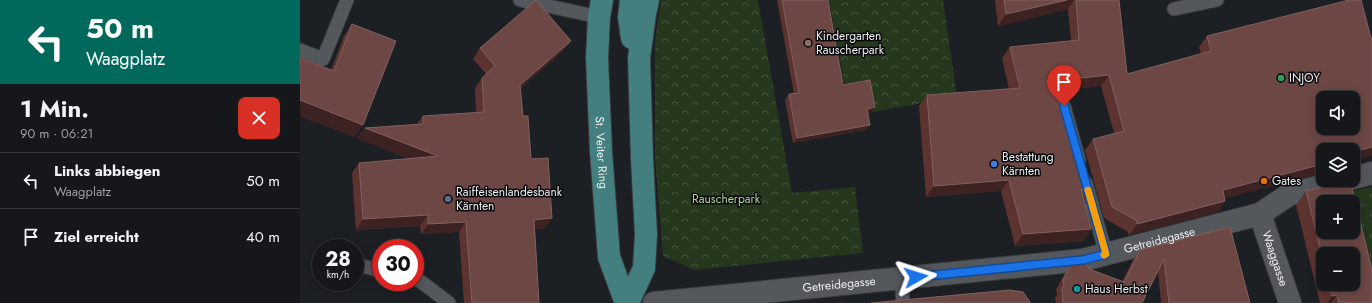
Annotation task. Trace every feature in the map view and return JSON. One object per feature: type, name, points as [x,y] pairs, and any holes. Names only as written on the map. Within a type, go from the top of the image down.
[{"type":"main road","name":"St. Veiter Ring","points":[[631,0],[629,17],[631,34],[639,58]]},
{"type":"main road","name":"St. Veiter Ring","points":[[627,303],[644,268],[645,248],[639,58],[648,0]]},
{"type":"main road","name":"St. Veiter Ring","points":[[600,8],[597,58],[601,152],[609,257],[627,303]]},
{"type":"street","points":[[1360,177],[1372,174]]},
{"type":"street","name":"Getreidegasse","points":[[654,303],[1083,260],[1260,214],[1290,194],[1318,187]]},
{"type":"street","name":"Waaggasse","points":[[1260,214],[1290,303]]},
{"type":"lane","points":[[300,50],[323,59],[347,0]]},
{"type":"lane","points":[[520,0],[600,8]]},
{"type":"lane","points":[[1174,9],[1217,0]]},
{"type":"lane","points":[[1064,106],[1106,254]]},
{"type":"lane","points":[[901,278],[903,303]]},
{"type":"lane","points":[[424,284],[449,303]]},
{"type":"green space","name":"Rauscherpark","points":[[661,0],[758,0],[792,193],[855,187],[863,253],[694,270],[663,256],[655,158],[655,41]]},
{"type":"green space","points":[[829,0],[943,0],[957,97],[850,116]]},
{"type":"green space","points":[[1372,187],[1372,288],[1360,234],[1360,195],[1350,195],[1348,192]]},
{"type":"building","name":"Raiffeisenlandesbank Kärnten","points":[[536,0],[571,41],[520,85],[523,116],[528,116],[531,159],[548,158],[552,218],[534,220],[539,303],[472,303],[466,222],[428,224],[428,215],[363,219],[359,163],[438,156],[365,128],[423,124],[423,116],[484,112],[482,78],[495,66],[480,48]]},
{"type":"building","name":"Kindergarten Rauscherpark","points":[[782,0],[828,0],[843,85],[870,80],[875,107],[867,109],[870,125],[797,138],[789,94],[799,93]]},
{"type":"building","points":[[1004,0],[1067,0],[1006,14]]},
{"type":"building","points":[[1076,0],[1119,0],[1127,74],[1211,51],[1207,36],[1349,0],[1361,0],[1372,38],[1372,147],[1360,150],[1360,143],[1316,143],[1316,166],[1223,190],[1225,201],[1137,224],[1136,220],[1112,207],[1093,139],[1124,131],[1109,75],[1054,81],[1070,145],[1077,143],[1092,196],[1081,189],[1091,229],[1023,234],[1009,180],[934,186],[927,95],[1020,88],[1010,47],[1079,40]]},
{"type":"building","points":[[352,24],[396,41],[363,125],[300,100],[300,58],[334,71]]},
{"type":"building","points":[[1322,187],[1352,187],[1354,195],[1316,195],[1316,232],[1306,191]]},
{"type":"building","points":[[1360,221],[1372,270],[1372,303],[1339,303],[1337,295],[1332,296],[1331,291],[1360,291],[1360,247],[1320,247],[1318,239],[1360,239]]},
{"type":"building","points":[[1230,227],[1250,303],[1169,303],[1164,259],[1142,303],[1063,303],[1063,280],[1070,265],[1087,263],[1089,269],[1124,282],[1140,250]]},
{"type":"building","points":[[1010,290],[1023,292],[1030,303],[871,303]]},
{"type":"slow traffic","points":[[1088,190],[1106,254],[1104,255]]},
{"type":"place","name":"Kindergarten Rauscherpark","points":[[808,43]]},
{"type":"place","name":"INJOY","points":[[1281,78]]},
{"type":"place","name":"Bestattung Kärnten","points":[[994,164]]},
{"type":"place","name":"Gates","points":[[1264,181]]},
{"type":"place","name":"Raiffeisenlandesbank Kärnten","points":[[448,199]]},
{"type":"place","name":"Haus Herbst","points":[[1077,289]]},
{"type":"route","points":[[916,277],[1083,260],[1106,254],[1064,106]]}]
